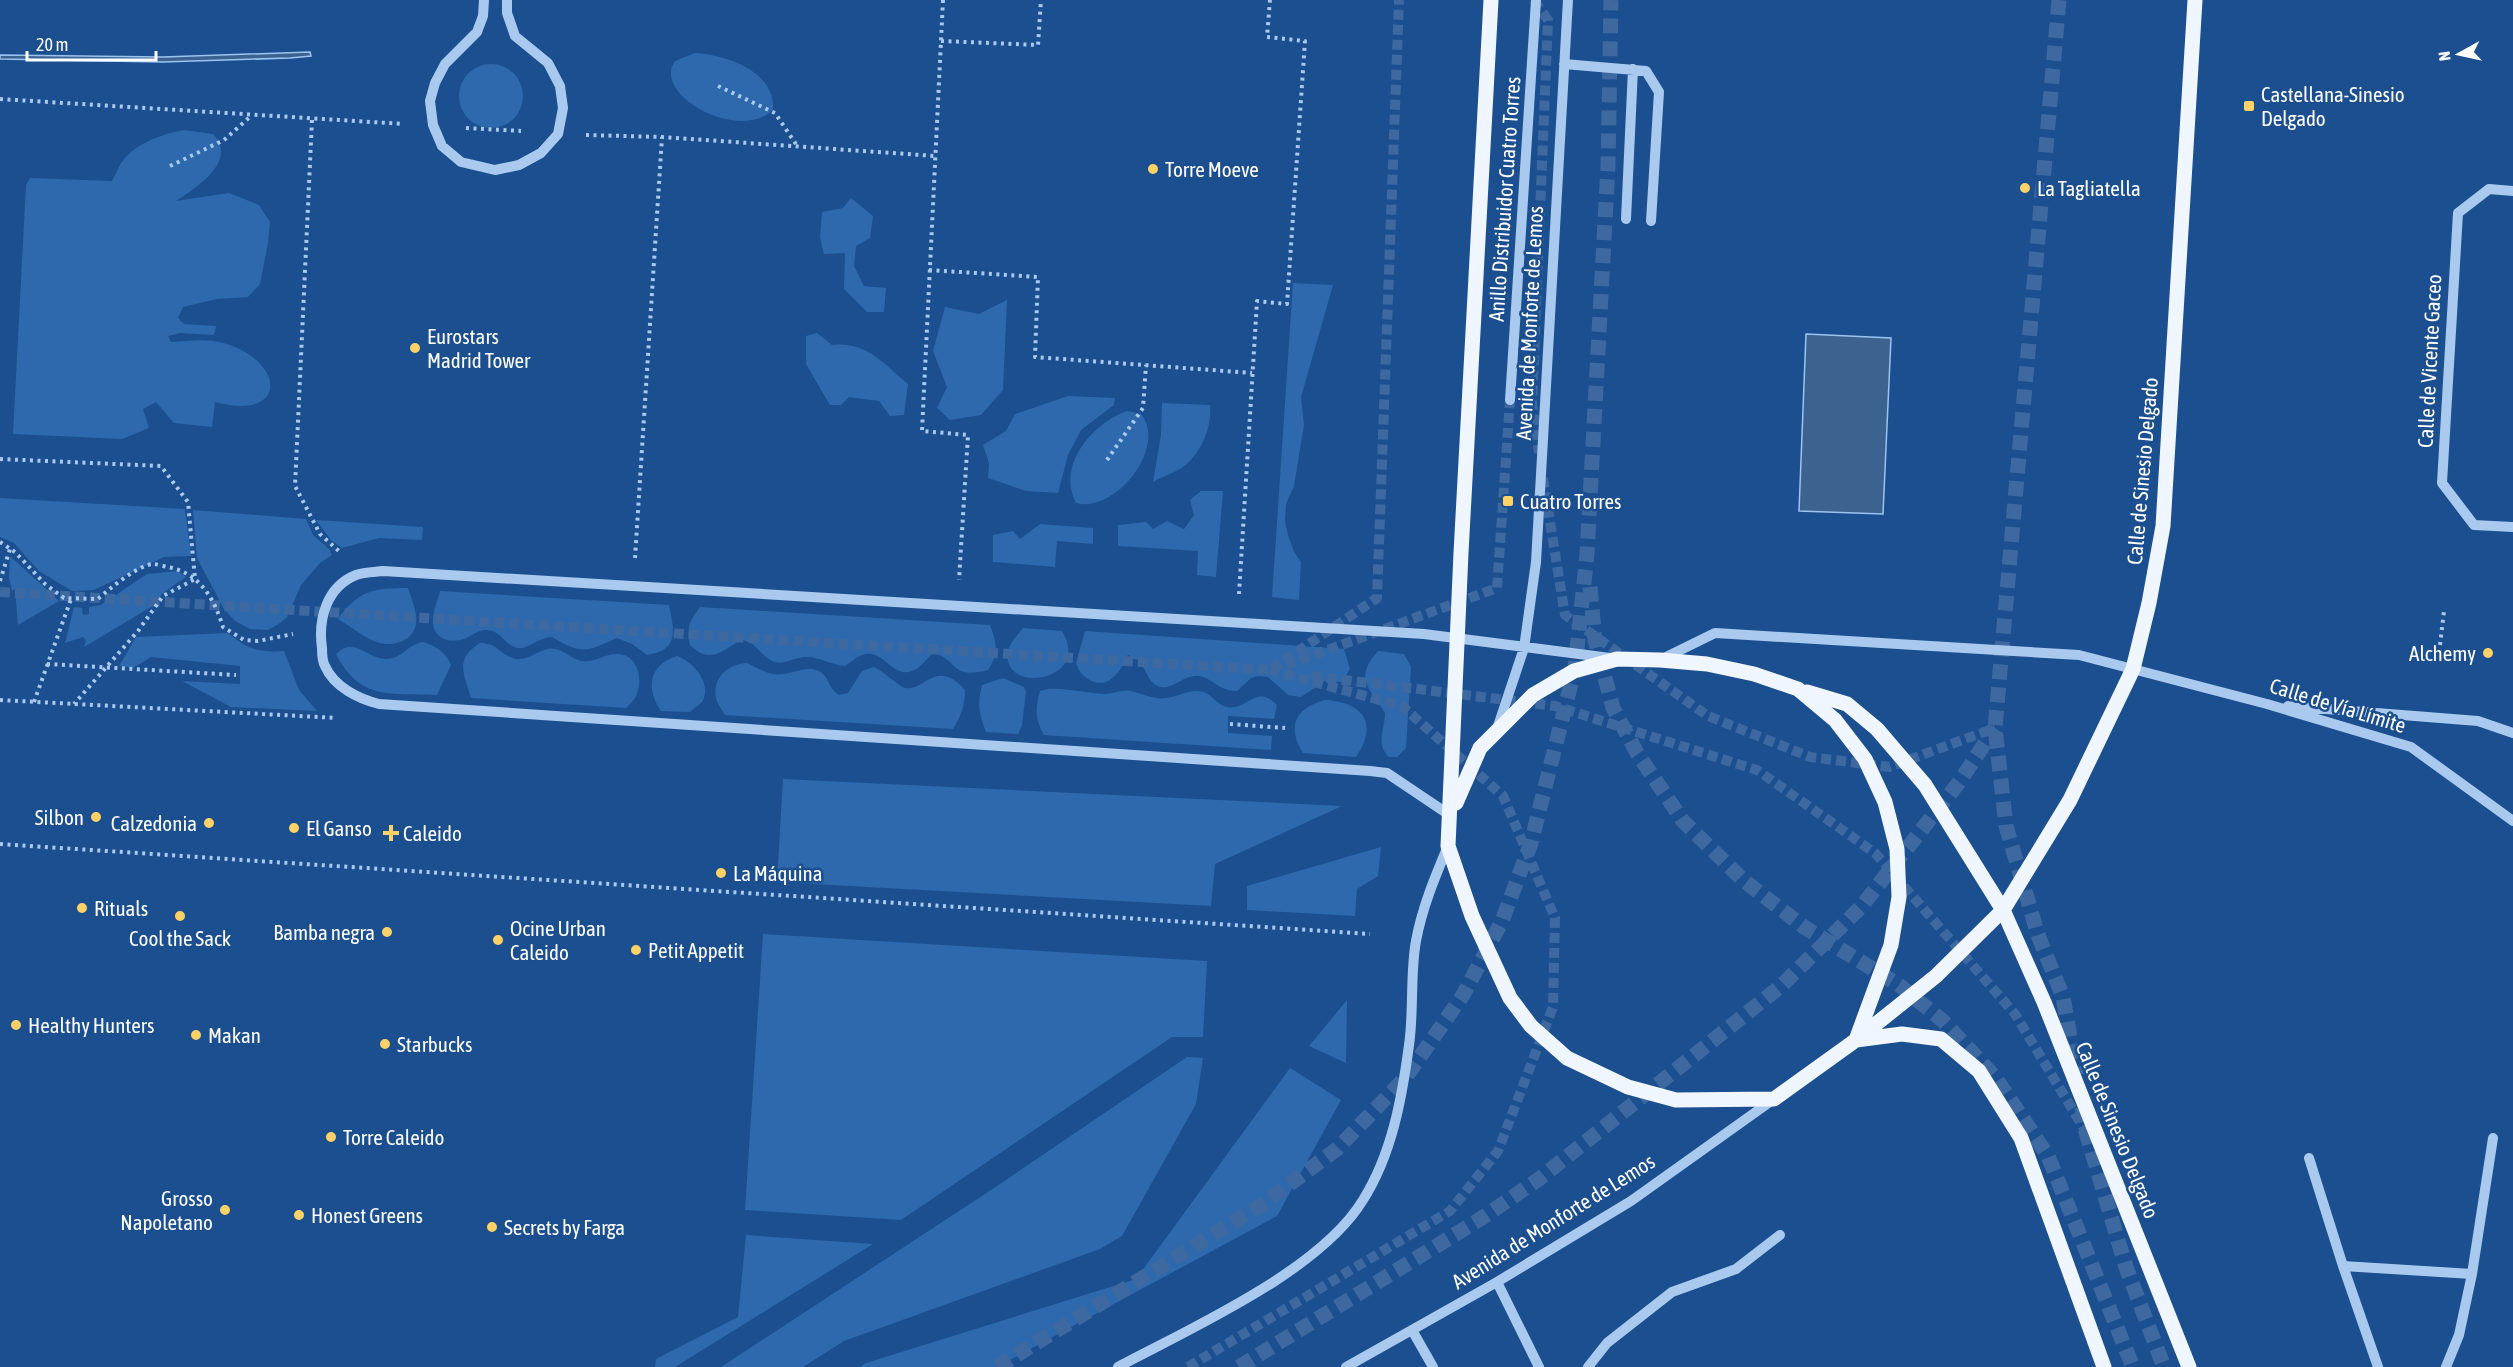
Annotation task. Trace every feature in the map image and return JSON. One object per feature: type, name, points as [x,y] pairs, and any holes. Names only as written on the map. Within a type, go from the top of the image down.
[{"type":"main road","name":"Avenida de Monforte de Lemos","points":[[1491,0],[1461,552],[1448,846],[1472,916],[1510,998],[1531,1026],[1567,1058],[1628,1087],[1676,1100],[1774,1099],[1856,1040],[1936,976],[2003,910]]},
{"type":"main road","name":"Calle de Sinesio Delgado","points":[[2003,910],[2070,800],[2133,669],[2149,603],[2163,526],[2195,0]]},
{"type":"main road","name":"Avenida de Monforte de Lemos","points":[[1451,816],[1465,778],[1480,748],[1533,695],[1574,671],[1617,659],[1660,660],[1707,664],[1754,674],[1798,689],[1835,720],[1865,759],[1885,802],[1897,849],[1899,897],[1892,945],[1856,1040]]},
{"type":"main road","name":"Calle de Sinesio Delgado","points":[[1798,689],[1847,704],[1877,729],[1925,785],[2003,910],[2044,1002],[2189,1367]]},
{"type":"main road","points":[[1856,1040],[1902,1034],[1941,1040],[1979,1071],[2021,1138],[2104,1367]]},
{"type":"street","points":[[484,0],[483,16],[477,32],[445,64],[435,82],[430,101],[433,125],[442,146],[461,162],[495,170],[519,165],[541,153],[558,134],[563,108],[560,86],[548,63],[515,36],[507,13],[507,0]]},
{"type":"street","name":"Anillo Distribuidor Cuatro Torres","points":[[1510,400],[1536,0]]},
{"type":"street","name":"Avenida de Monforte de Lemos","points":[[1497,731],[1524,648],[1536,562],[1568,0]]},
{"type":"street","points":[[1564,64],[1646,71],[1659,92],[1651,221]]},
{"type":"street","points":[[1626,219],[1633,69]]},
{"type":"street","name":"Calle de Vicente Gaceo","points":[[2513,191],[2489,189],[2458,213],[2442,483],[2474,525],[2513,527]]},
{"type":"street","points":[[1451,816],[1387,773],[1370,771],[380,704],[361,700],[334,680],[324,665],[319,632],[326,604],[338,586],[356,575],[383,571],[1394,632],[1458,640]]},
{"type":"street","name":"Calle de Vía Límite","points":[[1660,660],[1715,633],[2079,655],[2267,704],[2411,747],[2513,820]]},
{"type":"street","name":"Avenida de Monforte de Lemos","points":[[1458,640],[1617,659]]},
{"type":"street","points":[[2267,704],[2478,721],[2513,733]]},
{"type":"street","name":"Avenida de Monforte de Lemos","points":[[1118,1367],[1280,1277],[1325,1246],[1363,1202],[1389,1148],[1404,1083],[1413,1020],[1416,943],[1426,899],[1448,846]]},
{"type":"street","name":"Avenida de Monforte de Lemos","points":[[1346,1367],[1497,1282],[1631,1201],[1774,1099]]},
{"type":"street","points":[[2446,1367],[2459,1335],[2472,1274],[2493,1138]]},
{"type":"street","points":[[2309,1158],[2378,1367]]},
{"type":"street","points":[[1588,1367],[1607,1343],[1672,1292],[1736,1269],[1780,1235]]},
{"type":"street","points":[[2343,1266],[2472,1274]]},
{"type":"street","points":[[1497,1282],[1539,1367]]},
{"type":"street","points":[[1412,1330],[1433,1367]]},
{"type":"path","points":[[943,0],[922,431],[968,435],[958,589]]},
{"type":"path","points":[[941,41],[1038,45],[1041,0]]},
{"type":"path","points":[[1238,605],[1257,302],[1287,304],[1305,41],[1267,37],[1270,0]]},
{"type":"path","points":[[718,86],[776,112],[798,147]]},
{"type":"path","points":[[170,166],[224,140],[252,115]]},
{"type":"path","points":[[312,120],[295,486],[320,534],[344,555]]},
{"type":"path","points":[[635,559],[662,137]]},
{"type":"path","points":[[929,270],[1038,277],[1035,357],[1252,373]]},
{"type":"path","points":[[1107,460],[1143,408],[1146,365]]},
{"type":"path","points":[[0,459],[161,466],[188,502],[195,579]]},
{"type":"path","points":[[0,542],[45,584],[64,598],[98,599],[116,583],[152,564],[179,569],[195,579],[205,588],[218,611],[223,627],[244,640],[258,641],[300,632]]},
{"type":"path","points":[[0,581],[10,549]]},
{"type":"path","points":[[74,704],[138,631],[163,596],[195,579]]},
{"type":"path","points":[[34,702],[71,599]]},
{"type":"path","points":[[2440,645],[2444,611]]},
{"type":"path","points":[[47,664],[236,675]]},
{"type":"path","points":[[0,700],[344,719]]},
{"type":"path","points":[[1230,724],[1285,728]]},
{"type":"path","points":[[0,844],[1370,934]]},
{"type":"shaded area","points":[[310,52],[311,56],[290,58],[162,62],[0,59],[0,55],[163,57]]},
{"type":"shaded area","points":[[695,53],[721,57],[758,75],[772,96],[773,110],[758,119],[740,121],[720,118],[686,100],[675,87],[671,74],[675,61]]},
{"type":"shaded area","points":[[485,64],[497,64],[514,73],[521,84],[523,96],[521,108],[514,119],[497,128],[485,128],[473,123],[464,114],[459,102],[459,90],[464,78],[473,69]]},
{"type":"shaded area","points":[[184,130],[213,134],[220,144],[221,154],[218,164],[203,182],[176,201],[229,193],[259,205],[270,222],[260,284],[248,297],[217,299],[183,307],[178,318],[184,324],[216,326],[214,335],[180,333],[168,336],[171,342],[210,341],[223,343],[244,352],[259,363],[268,375],[270,387],[266,397],[256,404],[239,406],[215,402],[212,427],[174,423],[156,402],[143,409],[149,428],[122,439],[13,434],[26,185],[30,178],[112,181],[122,161],[144,143]]},
{"type":"shaded area","points":[[851,198],[873,216],[870,238],[856,246],[854,266],[864,286],[886,288],[884,312],[867,312],[844,289],[845,253],[824,254],[820,237],[822,212],[843,208]]},
{"type":"shaded area","points":[[1293,283],[1333,285],[1301,397],[1304,425],[1294,486],[1286,504],[1285,521],[1288,535],[1294,552],[1301,562],[1299,600],[1272,597]]},
{"type":"shaded area","points":[[1007,300],[1003,390],[981,415],[950,420],[937,408],[947,387],[933,351],[945,307],[979,314]]},
{"type":"shaded area","points":[[817,333],[832,345],[855,346],[873,355],[908,384],[904,415],[890,416],[879,401],[849,397],[841,405],[830,405],[806,364],[806,336]]},
{"type":"shaded area","points":[[1806,334],[1891,338],[1883,514],[1799,511]]},
{"type":"shaded area","points":[[1068,396],[1115,398],[1114,405],[1081,430],[1068,455],[1058,493],[1026,491],[988,478],[989,463],[983,445],[1006,431],[1015,414]]},
{"type":"shaded area","points":[[1162,403],[1210,405],[1210,421],[1202,444],[1193,458],[1179,469],[1153,482],[1161,435]]},
{"type":"shaded area","points":[[1127,411],[1141,414],[1148,428],[1148,443],[1143,460],[1121,488],[1106,498],[1091,504],[1076,503],[1071,489],[1071,474],[1074,460],[1081,447],[1102,425]]},
{"type":"shaded area","points":[[1201,491],[1223,491],[1216,577],[1197,575],[1198,551],[1118,546],[1118,525],[1146,522],[1153,529],[1167,521],[1184,529],[1194,515],[1190,500]]},
{"type":"shaded area","points":[[0,498],[185,509],[191,556],[164,557],[94,590],[72,591],[39,571],[14,543],[0,537]]},
{"type":"shaded area","points":[[193,510],[306,519],[313,535],[329,549],[332,555],[320,563],[301,585],[287,617],[268,630],[250,629],[235,621],[224,609],[197,558]]},
{"type":"shaded area","points":[[316,520],[423,527],[422,540],[379,538],[342,548],[331,540]]},
{"type":"shaded area","points":[[1040,524],[1093,528],[1093,544],[1057,541],[1055,567],[993,562],[993,535],[1013,531],[1020,539]]},
{"type":"shaded area","points":[[10,556],[59,601],[18,625],[15,589],[12,591],[9,578]]},
{"type":"shaded area","points":[[178,571],[186,577],[163,593],[151,607],[84,647],[86,640],[83,637],[65,643],[74,607],[82,608],[83,615],[89,614],[89,607],[101,605],[147,574]]},
{"type":"shaded area","points":[[408,588],[415,610],[416,624],[410,636],[405,640],[393,644],[380,643],[338,619],[360,596],[376,590]]},
{"type":"shaded area","points":[[440,591],[669,605],[672,637],[665,649],[647,655],[632,644],[617,638],[591,649],[570,647],[552,637],[518,648],[513,647],[491,630],[478,632],[456,641],[447,640],[437,633],[433,623],[434,610]]},
{"type":"shaded area","points":[[700,607],[990,625],[994,637],[995,653],[988,670],[976,672],[960,671],[941,656],[933,653],[918,668],[905,672],[899,671],[872,654],[860,656],[845,666],[809,657],[776,662],[751,643],[742,640],[717,654],[704,654],[690,645],[688,634],[690,624]]},
{"type":"shaded area","points":[[1023,628],[1062,631],[1068,648],[1066,662],[1057,671],[1044,677],[1030,678],[1018,674],[1010,666],[1009,649]]},
{"type":"shaded area","points":[[1085,631],[1344,649],[1350,669],[1342,682],[1325,681],[1301,697],[1288,695],[1268,677],[1258,676],[1251,678],[1237,691],[1227,690],[1208,679],[1196,676],[1160,687],[1152,682],[1139,660],[1129,655],[1124,657],[1127,660],[1112,678],[1101,683],[1092,681],[1083,675],[1076,663]]},
{"type":"shaded area","points":[[228,633],[254,649],[284,651],[299,690],[317,711],[231,707],[182,681],[240,684],[240,666],[151,657],[133,668],[119,666],[136,637]]},
{"type":"shaded area","points":[[424,642],[440,650],[451,665],[437,695],[391,694],[366,687],[355,680],[345,669],[336,654],[343,649],[355,647],[378,658],[391,659],[414,645]]},
{"type":"shaded area","points":[[480,643],[491,645],[517,659],[553,649],[582,661],[591,661],[614,654],[625,656],[631,659],[638,670],[638,692],[626,708],[471,698],[463,667],[467,655]]},
{"type":"shaded area","points":[[1378,651],[1404,654],[1411,667],[1406,748],[1397,757],[1389,757],[1382,747],[1385,713],[1370,690],[1365,676],[1366,669]]},
{"type":"shaded area","points":[[677,656],[695,668],[705,688],[702,702],[690,712],[661,711],[653,694],[655,671],[660,665]]},
{"type":"shaded area","points":[[747,663],[773,674],[814,669],[825,676],[832,689],[839,695],[848,693],[862,671],[874,667],[905,688],[912,688],[931,678],[946,676],[965,690],[964,701],[953,729],[725,715],[716,698],[715,691],[719,678],[728,669]]},
{"type":"shaded area","points":[[1003,678],[1024,687],[1026,692],[1022,725],[1018,734],[986,732],[982,719],[979,704],[982,685]]},
{"type":"shaded area","points":[[1048,689],[1104,694],[1128,691],[1162,698],[1199,691],[1207,693],[1227,707],[1234,707],[1257,697],[1263,697],[1277,705],[1274,719],[1228,716],[1228,733],[1272,736],[1271,750],[1044,735],[1037,719],[1037,709],[1040,691]]},
{"type":"shaded area","points":[[1325,700],[1349,705],[1363,716],[1366,734],[1356,757],[1303,753],[1295,734],[1297,719],[1307,708]]},
{"type":"shaded area","points":[[783,779],[1342,806],[1215,864],[1211,906],[777,882]]},
{"type":"shaded area","points":[[1381,847],[1378,876],[1357,889],[1355,916],[1247,910],[1247,886]]},
{"type":"shaded area","points":[[763,934],[1207,961],[1203,1037],[1172,1037],[901,1220],[745,1210]]},
{"type":"shaded area","points":[[1347,1000],[1346,1063],[1309,1046]]},
{"type":"shaded area","points":[[1187,1057],[1203,1058],[1196,1104],[1122,1236],[1100,1249],[844,1341],[803,1367],[721,1367],[988,1192]]},
{"type":"shaded area","points":[[1290,1068],[1341,1100],[1277,1216],[997,1367],[860,1367],[866,1363],[1136,1279]]},
{"type":"shaded area","points":[[746,1235],[873,1244],[675,1367],[655,1367],[656,1359],[738,1317]]},
{"type":"tunnel","points":[[0,592],[1270,670],[1377,598],[1399,0]]},
{"type":"tunnel","points":[[1534,0],[1548,20],[1532,404],[1539,453]]},
{"type":"tunnel","points":[[997,1367],[1263,1204],[1337,1149],[1406,1077],[1463,995],[1502,921],[1531,843],[1575,668],[1587,554],[1608,166],[1611,0]]},
{"type":"tunnel","points":[[2059,0],[1995,728],[2006,826],[2038,935],[2063,997],[2077,1075]]},
{"type":"tunnel","points":[[1286,665],[1497,588],[1510,400]]},
{"type":"tunnel","points":[[1543,478],[1565,615],[1708,716],[1810,757],[1889,767],[1995,728]]},
{"type":"tunnel","points":[[1590,587],[1595,640],[1613,708],[1637,753],[1683,821],[1743,880],[1804,927],[1899,985],[1943,1021],[1995,1077],[2048,1156],[2133,1367]]},
{"type":"tunnel","points":[[1188,1367],[1450,1211],[1498,1151],[1553,1007],[1555,918],[1503,796],[1402,706],[1270,670]]},
{"type":"tunnel","points":[[1312,676],[1555,706],[1757,770],[1875,853],[2015,1014],[2086,1132]]},
{"type":"tunnel","points":[[1239,1367],[1482,1218],[1539,1179],[1781,986],[1861,907],[1960,781],[1995,728]]},
{"type":"tunnel","points":[[2082,1107],[2086,1132],[2126,1267],[2164,1367]]},
{"type":"place","name":"Castellana-Sinesio Delgado","points":[[2249,106]]},
{"type":"place","name":"Torre Moeve","points":[[1153,169]]},
{"type":"place","name":"La Tagliatella","points":[[2025,188]]},
{"type":"place","name":"Eurostars Madrid Tower","points":[[415,348]]},
{"type":"place","name":"Cuatro Torres","points":[[1508,501]]},
{"type":"place","name":"Alchemy","points":[[2488,653]]},
{"type":"place","name":"Silbon","points":[[96,817]]},
{"type":"place","name":"Calzedonia","points":[[209,823]]},
{"type":"place","name":"El Ganso","points":[[294,828]]},
{"type":"place","name":"Caleido","points":[[391,833]]},
{"type":"place","name":"La Máquina","points":[[721,873]]},
{"type":"place","name":"Rituals","points":[[82,908]]},
{"type":"place","name":"Cool the Sack","points":[[180,916]]},
{"type":"place","name":"Bamba negra","points":[[387,932]]},
{"type":"place","name":"Ocine Urban Caleido","points":[[498,940]]},
{"type":"place","name":"Petit Appetit","points":[[636,950]]},
{"type":"place","name":"Healthy Hunters","points":[[16,1025]]},
{"type":"place","name":"Makan","points":[[196,1035]]},
{"type":"place","name":"Starbucks","points":[[385,1044]]},
{"type":"place","name":"Torre Caleido","points":[[331,1137]]},
{"type":"place","name":"Grosso Napoletano","points":[[225,1210]]},
{"type":"place","name":"Honest Greens","points":[[299,1215]]},
{"type":"place","name":"Secrets by Farga","points":[[492,1227]]}]
